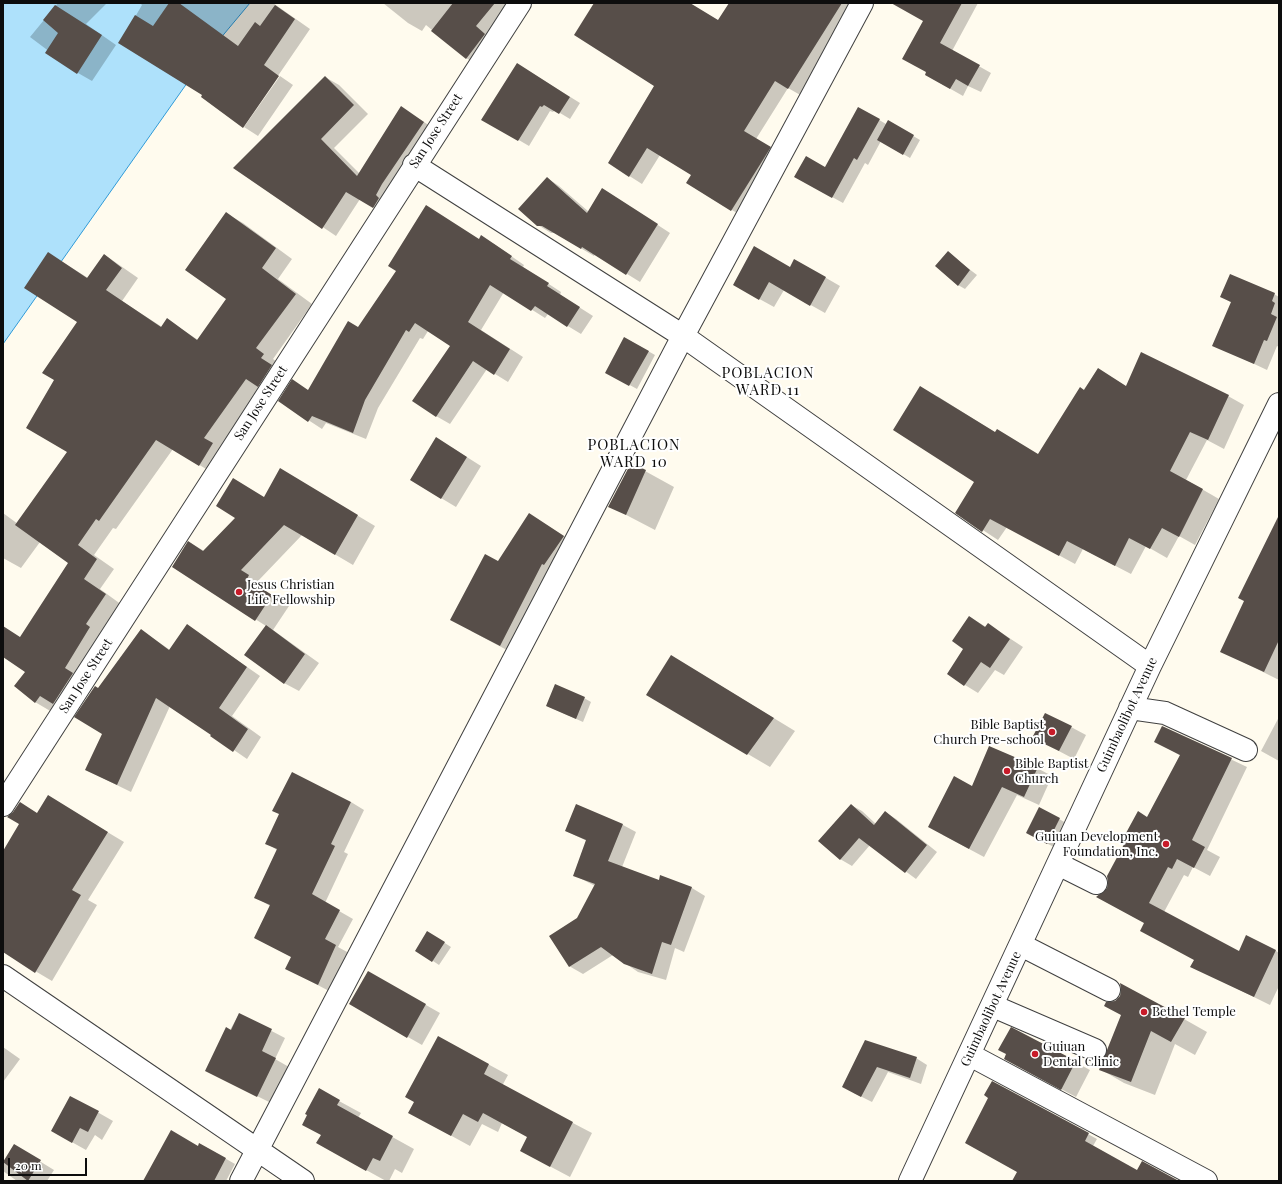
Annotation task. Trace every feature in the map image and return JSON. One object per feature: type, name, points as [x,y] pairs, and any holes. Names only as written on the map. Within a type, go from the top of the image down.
[{"type":"street","name":"San Jose Street","points":[[3,805],[414,164],[520,3]]},
{"type":"street","points":[[241,1181],[683,336],[862,3]]},
{"type":"street","points":[[414,164],[683,336],[1150,666]]},
{"type":"street","name":"Guimbaolibot Avenue","points":[[910,1181],[993,1006],[1130,708],[1279,404]]},
{"type":"street","points":[[1130,708],[1165,713],[1246,750]]},
{"type":"street","points":[[1058,864],[1096,883]]},
{"type":"street","points":[[1021,945],[1109,990]]},
{"type":"street","points":[[3,976],[303,1181]]},
{"type":"street","points":[[993,1006],[1095,1050]]},
{"type":"street","points":[[970,1055],[1206,1181]]},
{"type":"water","points":[[3,3],[250,3],[209,52],[3,344]]},
{"type":"building","points":[[169,3],[179,3],[238,46],[255,22],[260,26],[275,5],[295,19],[264,65],[279,76],[243,128],[201,97],[202,95],[118,43],[135,15],[153,26]]},
{"type":"building","points":[[453,3],[495,3],[476,26],[485,34],[466,59],[431,31]]},
{"type":"building","points":[[594,3],[690,3],[718,20],[729,3],[842,3],[788,89],[775,81],[744,131],[771,147],[731,211],[686,183],[691,175],[647,148],[629,177],[608,163],[654,86],[574,35]]},
{"type":"building","points":[[891,3],[962,3],[940,43],[980,65],[968,86],[956,79],[950,89],[925,75],[926,72],[902,59],[923,21]]},
{"type":"building","points":[[55,5],[102,35],[77,74],[45,53],[58,33],[43,20]]},
{"type":"building","points":[[517,63],[570,97],[559,114],[544,105],[542,107],[540,106],[518,141],[481,120]]},
{"type":"building","points":[[325,76],[354,105],[321,139],[357,176],[401,106],[424,122],[382,184],[376,195],[379,198],[373,208],[346,192],[322,229],[233,168]]},
{"type":"building","points":[[858,107],[880,119],[857,160],[854,158],[832,198],[794,177],[806,156],[825,167]]},
{"type":"building","points":[[888,120],[914,135],[903,155],[877,140]]},
{"type":"building","points":[[547,177],[587,213],[602,188],[658,224],[626,275],[582,247],[581,249],[542,226],[537,226],[518,209]]},
{"type":"building","points":[[426,205],[479,239],[481,235],[512,256],[510,259],[549,283],[547,286],[580,307],[567,327],[535,306],[531,311],[490,285],[468,322],[510,349],[494,375],[473,361],[436,417],[412,401],[450,346],[415,323],[409,332],[406,330],[365,400],[353,433],[312,416],[308,422],[278,401],[292,379],[308,390],[348,321],[358,327],[396,271],[388,266]]},
{"type":"building","points":[[226,212],[276,248],[262,268],[296,294],[256,348],[264,354],[261,358],[272,365],[258,387],[246,379],[204,438],[213,443],[199,466],[156,440],[99,521],[96,519],[78,545],[97,559],[84,579],[106,594],[86,624],[90,627],[65,668],[73,673],[53,704],[40,696],[35,703],[14,686],[25,672],[3,657],[3,626],[20,637],[68,563],[15,525],[67,452],[26,428],[54,380],[42,373],[77,322],[24,288],[48,252],[87,278],[104,254],[122,268],[106,290],[161,327],[167,318],[197,340],[226,299],[185,270]]},
{"type":"building","points":[[754,246],[790,267],[794,259],[826,277],[810,306],[769,282],[759,300],[733,285]]},
{"type":"building","points":[[948,251],[970,270],[958,286],[935,266]]},
{"type":"building","points":[[1230,274],[1275,293],[1272,301],[1275,303],[1271,314],[1277,317],[1267,341],[1264,340],[1254,364],[1212,346],[1231,302],[1220,297]]},
{"type":"building","points":[[624,337],[649,351],[629,386],[605,373]]},
{"type":"building","points":[[1141,352],[1229,395],[1208,440],[1190,432],[1170,471],[1203,489],[1179,537],[1162,528],[1150,549],[1129,538],[1115,566],[1067,541],[1059,556],[990,519],[982,532],[955,513],[974,482],[893,430],[920,386],[995,432],[997,429],[1038,454],[1080,387],[1084,390],[1098,368],[1126,386]]},
{"type":"building","points":[[436,437],[467,457],[441,499],[410,480]]},
{"type":"building","points":[[631,463],[646,470],[626,515],[608,507]]},
{"type":"building","points":[[280,468],[358,515],[335,555],[284,525],[241,570],[249,575],[247,579],[272,595],[255,621],[172,567],[188,541],[203,551],[235,518],[216,506],[233,478],[264,497]]},
{"type":"building","points":[[529,513],[564,536],[544,565],[542,564],[500,646],[450,620],[485,554],[498,561]]},
{"type":"building","points":[[1279,515],[1279,640],[1264,672],[1220,652],[1244,601],[1238,598]]},
{"type":"building","points":[[969,616],[985,627],[988,623],[1010,639],[990,668],[981,662],[964,686],[947,674],[963,649],[952,641]]},
{"type":"building","points":[[187,624],[247,667],[219,708],[248,729],[233,752],[210,736],[211,735],[156,698],[117,785],[85,770],[102,734],[74,717],[95,686],[98,688],[141,629],[169,650]]},
{"type":"building","points":[[266,625],[305,654],[284,684],[244,655]]},
{"type":"building","points":[[671,655],[774,718],[747,755],[646,695]]},
{"type":"building","points":[[555,684],[585,697],[576,719],[546,706]]},
{"type":"building","name":"Bible Baptist Church Pre-school","points":[[1045,713],[1072,726],[1059,751],[1032,738]]},
{"type":"building","points":[[1162,726],[1232,758],[1192,840],[1205,847],[1194,868],[1177,859],[1172,869],[1168,867],[1149,903],[1239,951],[1246,935],[1276,950],[1254,997],[1190,967],[1194,960],[1140,931],[1144,923],[1096,897],[1107,888],[1107,876],[1129,835],[1126,833],[1138,811],[1147,817],[1180,755],[1154,742]]},
{"type":"building","points":[[989,746],[1038,767],[1024,797],[1002,787],[969,849],[928,827],[954,776],[972,786]]},
{"type":"building","points":[[292,772],[351,802],[331,844],[335,846],[312,894],[340,910],[325,939],[336,945],[318,985],[285,969],[291,957],[254,938],[270,905],[254,898],[277,849],[265,844],[279,814],[272,811]]},
{"type":"building","points":[[48,795],[108,832],[72,890],[81,895],[35,973],[3,952],[3,851],[19,824],[7,817],[13,812],[20,802],[37,813]]},
{"type":"building","points":[[576,804],[623,824],[608,861],[659,880],[660,875],[692,887],[671,945],[662,942],[652,974],[624,964],[601,947],[569,967],[549,936],[577,918],[595,884],[573,876],[586,840],[565,831]]},
{"type":"building","points":[[851,804],[874,825],[885,811],[927,845],[905,873],[859,838],[840,860],[818,841]]},
{"type":"building","points":[[1039,807],[1060,818],[1047,844],[1026,833]]},
{"type":"building","points":[[427,931],[445,942],[432,962],[415,951]]},
{"type":"building","points":[[368,971],[426,1004],[407,1038],[349,1004]]},
{"type":"building","points":[[1120,983],[1185,1018],[1171,1042],[1151,1031],[1131,1082],[1099,1070],[1121,1015],[1104,1006],[1106,1002],[1115,1001],[1120,996]]},
{"type":"building","points":[[239,1013],[272,1029],[262,1051],[276,1058],[257,1097],[205,1071],[226,1027],[231,1030]]},
{"type":"building","name":"Guiuan Dental Clinic","points":[[1011,1027],[1076,1061],[1061,1090],[1004,1059],[1006,1054],[998,1050]]},
{"type":"building","points":[[438,1036],[489,1064],[484,1074],[573,1122],[550,1167],[520,1151],[527,1137],[483,1113],[478,1122],[463,1114],[451,1136],[408,1113],[414,1102],[405,1097]]},
{"type":"building","points":[[865,1040],[917,1057],[910,1078],[877,1067],[861,1097],[842,1087]]},
{"type":"building","points":[[992,1081],[1089,1133],[1085,1141],[1137,1170],[1142,1161],[1179,1181],[1012,1181],[1017,1172],[965,1143],[988,1098],[984,1095]]},
{"type":"building","points":[[319,1088],[340,1100],[337,1105],[393,1136],[380,1161],[373,1158],[366,1171],[316,1143],[321,1135],[302,1125],[307,1115],[305,1114]]},
{"type":"building","points":[[70,1096],[99,1111],[88,1132],[80,1128],[72,1143],[51,1131]]},
{"type":"building","points":[[171,1130],[198,1146],[199,1143],[226,1158],[214,1181],[143,1181]]},
{"type":"building","points":[[14,1144],[41,1160],[28,1181],[3,1162]]},
{"type":"place","name":"Jesus Christian Life Fellowship","points":[[239,592]]},
{"type":"place","name":"Bible Baptist Church Pre-school","points":[[1052,732]]},
{"type":"place","name":"Bible Baptist Church","points":[[1007,771]]},
{"type":"place","name":"Guiuan Development Foundation, Inc.","points":[[1166,844]]},
{"type":"place","name":"Bethel Temple","points":[[1144,1012]]},
{"type":"place","name":"Guiuan Dental Clinic","points":[[1035,1054]]},
{"type":"district","name":"POBLACION WARD 11","points":[[768,382]]},
{"type":"district","name":"POBLACION WARD 10","points":[[634,454]]}]
